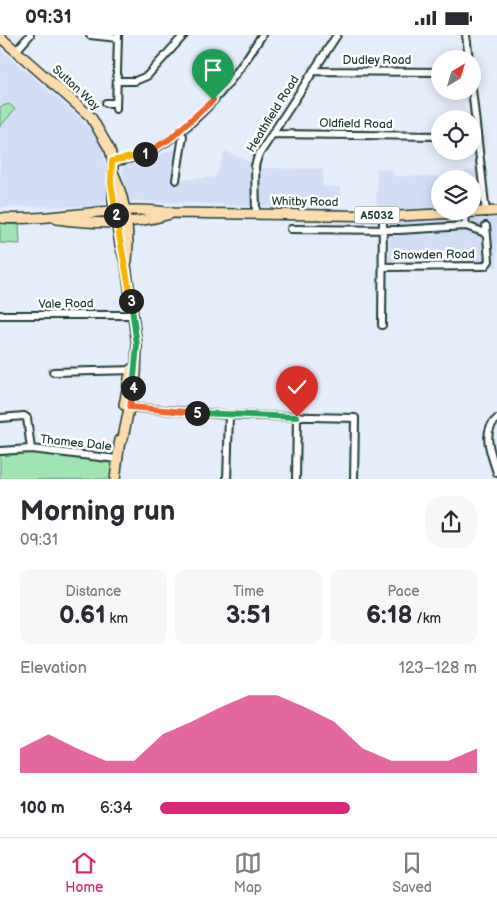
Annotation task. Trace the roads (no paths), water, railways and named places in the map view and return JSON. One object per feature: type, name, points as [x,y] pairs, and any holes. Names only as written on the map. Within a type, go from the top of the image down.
[{"type":"main road","name":"Sutton Way","points":[[0,37],[91,117],[107,144],[113,172],[128,221],[129,244],[126,265]]},
{"type":"main road","name":"Sutton Way","points":[[113,172],[111,183],[116,221],[126,265]]},
{"type":"main road","name":"Whitby Road","points":[[47,217],[74,213],[154,210],[173,213],[431,215]]},
{"type":"main road","name":"Whitby Road","points":[[481,213],[497,211]]},
{"type":"main road","name":"Whitby Road","points":[[0,217],[47,217],[77,221],[128,221],[156,218],[173,213]]},
{"type":"main road","points":[[115,479],[119,444],[134,370],[137,345],[126,265]]},
{"type":"main road","points":[[132,315],[134,370]]},
{"type":"street","points":[[16,51],[30,35]]},
{"type":"street","points":[[90,35],[118,36],[116,106],[106,103]]},
{"type":"street","points":[[117,81],[135,81],[147,76],[184,35]]},
{"type":"street","points":[[112,161],[151,151],[179,132],[219,94],[262,35]]},
{"type":"street","name":"Heathfield Road","points":[[256,213],[255,166],[258,156],[337,35]]},
{"type":"street","points":[[466,35],[468,50]]},
{"type":"street","name":"Dudley Road","points":[[313,71],[431,72]]},
{"type":"street","points":[[176,180],[183,137],[179,132]]},
{"type":"street","name":"Oldfield Road","points":[[272,135],[431,136]]},
{"type":"street","points":[[478,160],[486,213]]},
{"type":"street","points":[[382,325],[383,215]]},
{"type":"street","points":[[465,220],[466,226]]},
{"type":"street","points":[[291,229],[301,231],[466,226],[488,236]]},
{"type":"street","points":[[486,226],[488,236]]},
{"type":"street","name":"Snowden Road","points":[[384,267],[485,265],[489,261],[488,236]]},
{"type":"street","name":"Vale Road","points":[[0,315],[132,315]]},
{"type":"street","points":[[54,372],[134,370]]},
{"type":"street","points":[[127,407],[230,415],[355,418],[354,479]]},
{"type":"street","points":[[227,479],[230,415]]},
{"type":"street","name":"Thames Dale","points":[[0,418],[24,416],[27,418],[31,449]]},
{"type":"street","points":[[296,479],[297,417]]},
{"type":"street","points":[[497,419],[490,426],[488,436],[497,473]]},
{"type":"street","name":"Thames Dale","points":[[0,451],[31,449],[117,459]]}]
